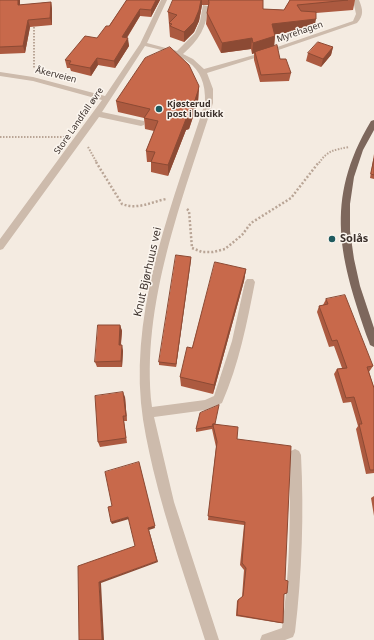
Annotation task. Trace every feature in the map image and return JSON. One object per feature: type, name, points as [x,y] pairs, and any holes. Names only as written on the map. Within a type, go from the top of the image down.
[{"type":"main road","points":[[374,123],[361,144],[349,176],[345,222],[353,280],[374,342]]},
{"type":"street","name":"Store Landfall øvre","points":[[1,244],[98,114],[143,44],[164,0]]},
{"type":"street","name":"Myrehagen","points":[[203,72],[256,56],[355,22],[360,18],[361,14],[356,0]]},
{"type":"street","points":[[179,53],[191,44],[202,30],[205,6]]},
{"type":"street","name":"Knut Bjørhuus vei","points":[[143,44],[179,53],[203,72],[210,87],[210,103],[178,201],[164,248],[154,291],[149,322],[146,359],[146,396],[161,479],[212,640]]},
{"type":"street","name":"Åkerveien","points":[[0,74],[33,79],[107,98]]},
{"type":"street","points":[[98,114],[141,123]]},
{"type":"street","points":[[148,413],[206,405],[218,399],[237,346],[250,282]]},
{"type":"street","points":[[267,640],[288,632],[296,553],[297,497],[295,455]]},
{"type":"path","points":[[33,79],[34,19]]},
{"type":"path","points":[[0,137],[69,137]]},
{"type":"path","points":[[90,144],[88,148],[122,204],[128,207],[136,207],[165,199],[178,201],[189,211],[192,248],[202,252],[213,252],[225,249],[242,235],[251,223],[291,198],[324,156],[332,150],[361,144]]},
{"type":"building","points":[[0,0],[18,0],[18,5],[51,2],[50,18],[28,20],[23,46],[0,47]]},
{"type":"building","points":[[127,0],[156,0],[151,10],[140,9],[122,37],[128,38],[114,61],[97,58],[90,68],[69,64],[71,61],[65,60],[85,36],[97,38],[106,26],[109,26]]},
{"type":"building","points":[[173,0],[201,0],[194,22],[184,32],[170,26],[172,24],[169,23],[177,15],[168,12]]},
{"type":"building","points":[[209,0],[263,0],[263,9],[284,10],[290,0],[348,0],[297,5],[301,11],[316,12],[316,19],[272,24],[275,36],[253,43],[252,38],[222,43],[207,13]]},
{"type":"building","points":[[318,42],[333,47],[323,59],[308,53]]},
{"type":"building","points":[[277,45],[280,59],[286,59],[291,73],[261,75],[255,52]]},
{"type":"building","points":[[170,47],[189,65],[199,86],[189,118],[186,119],[168,165],[151,162],[155,152],[146,151],[158,121],[144,118],[150,109],[116,101],[145,58]]},
{"type":"building","points":[[374,159],[374,175],[371,174]]},
{"type":"building","points":[[176,255],[191,257],[176,364],[159,362]]},
{"type":"building","points":[[215,262],[246,269],[214,385],[180,377],[187,347],[192,348]]},
{"type":"building","points":[[345,295],[373,366],[367,367],[374,388],[374,470],[370,470],[359,424],[362,424],[354,397],[346,398],[337,369],[347,368],[337,340],[332,341],[319,306],[328,304],[326,299]]},
{"type":"building","points":[[98,325],[120,325],[119,345],[122,345],[121,361],[95,362]]},
{"type":"building","points":[[123,392],[126,416],[123,416],[126,438],[98,442],[95,396]]},
{"type":"building","points":[[219,405],[215,424],[213,424],[213,426],[196,429],[200,413]]},
{"type":"building","points":[[213,424],[238,427],[237,439],[291,446],[285,580],[288,581],[287,593],[284,594],[283,623],[237,615],[238,600],[243,596],[246,568],[242,563],[245,522],[208,516],[217,442]]},
{"type":"building","points":[[139,462],[155,526],[148,528],[157,561],[99,582],[102,640],[79,640],[78,566],[135,546],[128,517],[111,522],[108,507],[112,506],[105,472]]},
{"type":"place","name":"Kjøsterud post i butikk","points":[[159,109]]},
{"type":"place","name":"Solås","points":[[332,239]]}]
